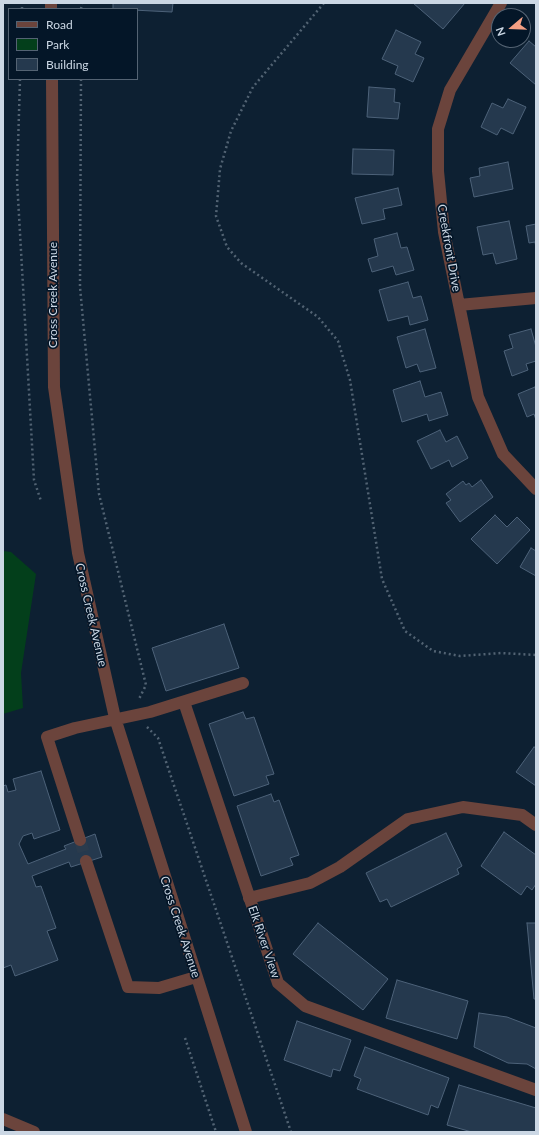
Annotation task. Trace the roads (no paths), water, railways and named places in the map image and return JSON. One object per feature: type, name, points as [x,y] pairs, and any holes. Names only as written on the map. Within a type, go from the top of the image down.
[{"type":"street","name":"Creekfront Drive","points":[[501,3],[450,90],[438,129],[438,170],[444,232],[478,397],[503,454],[536,489]]},
{"type":"street","name":"Cross Creek Avenue","points":[[52,80],[54,387],[78,553],[115,718],[246,1132]]},
{"type":"street","points":[[459,305],[536,298]]},
{"type":"street","points":[[80,840],[46,737],[75,728],[184,702],[244,683]]},
{"type":"street","name":"Elk River View","points":[[184,702],[278,983],[305,1006],[536,1090]]},
{"type":"street","points":[[249,898],[316,880],[340,867],[370,844],[408,819],[462,807],[522,815],[536,825]]},
{"type":"street","points":[[86,861],[128,987],[159,988],[196,977]]},
{"type":"street","points":[[3,1119],[34,1132]]},
{"type":"tunnel","points":[[80,840],[86,861]]}]
